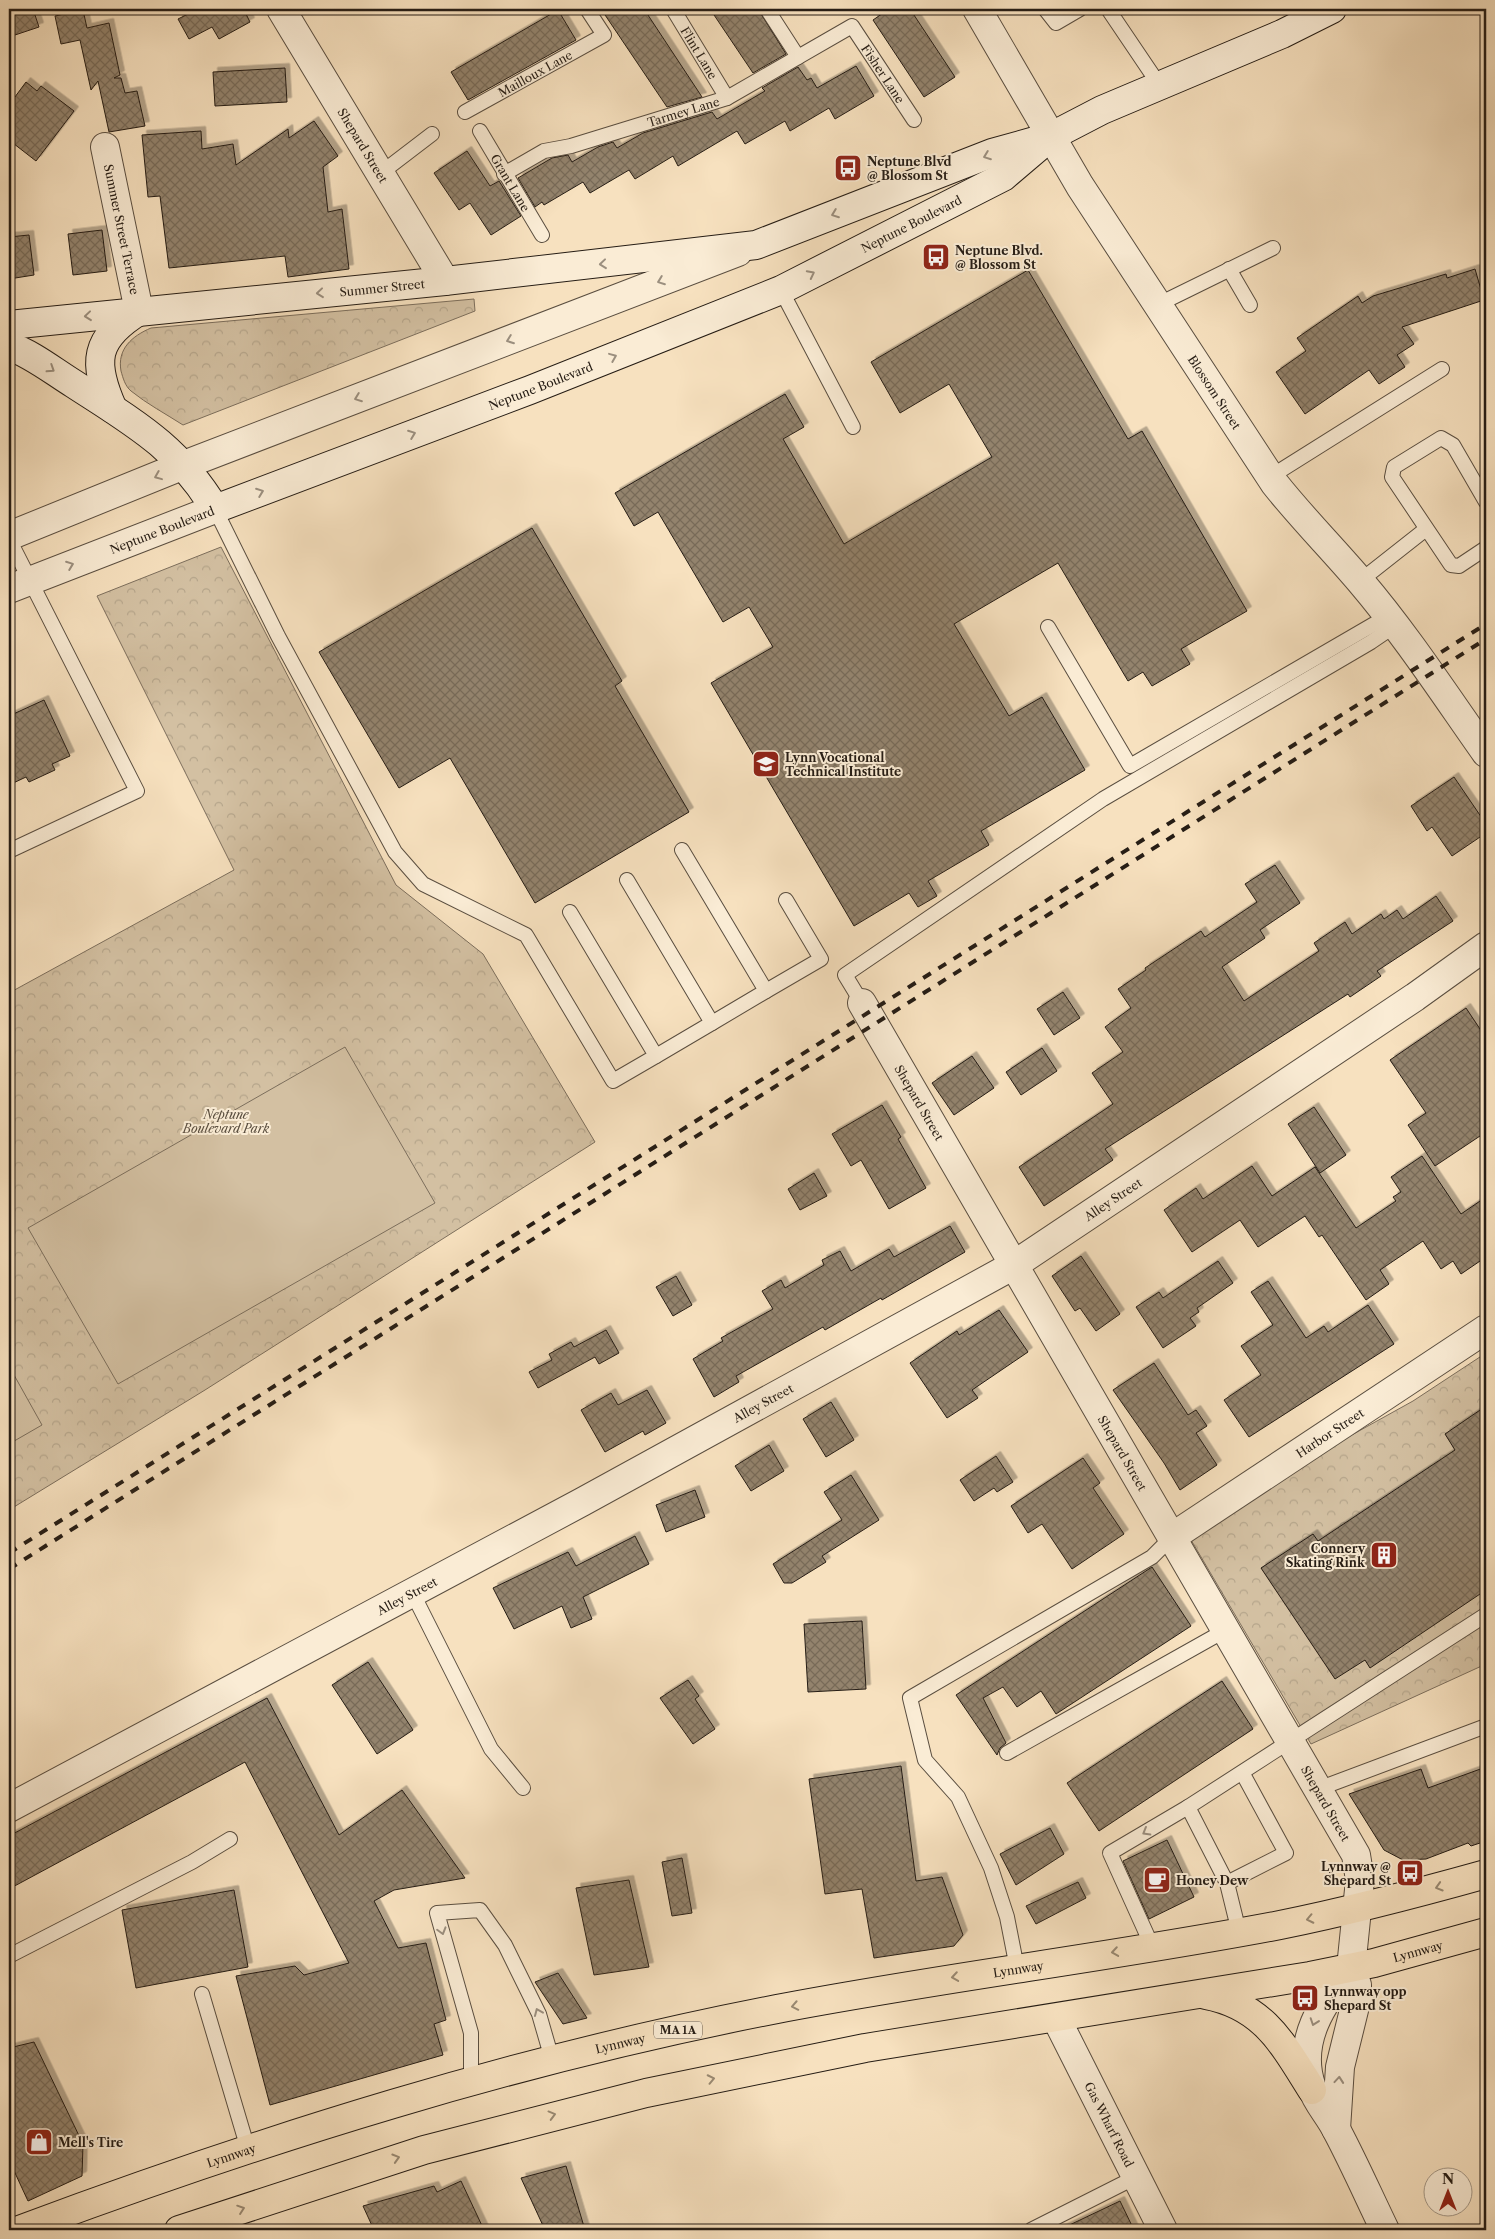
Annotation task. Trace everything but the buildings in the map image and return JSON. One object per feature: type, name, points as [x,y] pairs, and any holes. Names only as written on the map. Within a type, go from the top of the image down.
[{"type":"highway","name":"Lynnway","points":[[19,2230],[116,2194],[248,2149],[471,2080],[552,2059],[784,2008],[1239,1932],[1358,1908],[1486,1874]]},
{"type":"highway","name":"Lynnway","points":[[192,2228],[390,2160],[466,2137],[689,2083],[865,2048],[1289,1980],[1351,1968],[1486,1932]]},
{"type":"highway","points":[[1200,1994],[1231,2002],[1251,2012],[1267,2024],[1281,2041],[1312,2090]]},
{"type":"street","name":"Shepard Street","points":[[281,9],[445,281]]},
{"type":"street","name":"Blossom Street","points":[[976,9],[1050,137],[1270,477],[1305,522],[1360,581],[1392,620],[1486,753]]},
{"type":"street","name":"Neptune Boulevard","points":[[9,538],[184,465],[992,153],[1050,137],[1102,110],[1282,34],[1332,9]]},
{"type":"street","name":"Neptune Boulevard","points":[[19,585],[540,386],[780,290],[1003,177],[1050,137]]},
{"type":"street","name":"Summer Street Terrace","points":[[105,147],[139,311]]},
{"type":"street","name":"Summer Street","points":[[9,325],[445,281],[756,245]]},
{"type":"street","points":[[113,409],[106,394],[100,366],[102,350],[107,336],[119,323],[139,311]]},
{"type":"street","points":[[9,346],[34,358],[152,436],[184,465],[215,509]]},
{"type":"street","name":"Alley Street","points":[[9,1808],[591,1498],[1014,1265],[1416,997],[1486,946]]},
{"type":"street","name":"Shepard Street","points":[[862,1003],[1358,1860],[1360,1880],[1358,1908]]},
{"type":"street","name":"Harbor Street","points":[[1172,1537],[1486,1329]]},
{"type":"street","points":[[1336,2129],[1340,2067],[1357,1998],[1357,1985],[1351,1968],[1358,1908]]},
{"type":"street","points":[[1351,1968],[1327,1997],[1315,2019],[1307,2065],[1312,2090],[1336,2129],[1385,2230]]},
{"type":"street","name":"Gas Wharf Road","points":[[1056,2018],[1163,2230]]},
{"type":"lane","name":"Mailloux Lane","points":[[465,112],[604,35],[587,9]]},
{"type":"lane","name":"Flint Lane","points":[[673,9],[727,98]]},
{"type":"lane","points":[[767,9],[798,56]]},
{"type":"lane","points":[[1045,9],[1056,23],[1080,9]]},
{"type":"lane","points":[[1108,9],[1160,86]]},
{"type":"lane","name":"Tarmey Lane","points":[[504,174],[544,151],[571,146],[727,98],[852,26]]},
{"type":"lane","name":"Fisher Lane","points":[[852,26],[914,120]]},
{"type":"lane","name":"Grant Lane","points":[[480,131],[504,174],[542,234]]},
{"type":"lane","points":[[380,173],[432,134]]},
{"type":"lane","points":[[1157,305],[1273,248]]},
{"type":"lane","points":[[1230,270],[1250,305]]},
{"type":"lane","points":[[780,290],[853,426]]},
{"type":"lane","points":[[1270,477],[1442,369]]},
{"type":"lane","points":[[1486,502],[1453,445],[1441,438],[1394,467],[1392,477],[1451,566],[1459,566],[1486,548]]},
{"type":"lane","points":[[215,509],[278,636],[395,852],[422,884],[526,935],[613,1081],[821,959],[786,900]]},
{"type":"lane","points":[[1360,581],[1426,529]]},
{"type":"lane","points":[[9,538],[19,585],[137,791],[9,851]]},
{"type":"lane","points":[[1048,627],[1130,766],[1392,620]]},
{"type":"lane","points":[[862,1003],[845,975],[1103,798],[1371,642],[1392,620]]},
{"type":"lane","points":[[682,850],[766,991]]},
{"type":"lane","points":[[627,880],[712,1023]]},
{"type":"lane","points":[[570,912],[656,1056]]},
{"type":"lane","points":[[1017,1968],[1004,1909],[991,1868],[958,1797],[925,1760],[910,1698],[1152,1556],[1172,1537]]},
{"type":"lane","points":[[412,1592],[491,1749],[523,1788]]},
{"type":"lane","points":[[1152,1946],[1110,1853],[1243,1774],[1484,1616]]},
{"type":"lane","points":[[1007,1753],[1226,1630]]},
{"type":"lane","points":[[1318,1789],[1486,1726]]},
{"type":"lane","points":[[1227,1883],[1286,1853],[1243,1774]]},
{"type":"lane","points":[[1188,1807],[1227,1883],[1239,1932]]},
{"type":"lane","points":[[9,1956],[192,1862],[230,1839]]},
{"type":"lane","points":[[471,2080],[471,2033],[437,1913],[480,1910],[505,1945],[540,2014],[552,2059]]},
{"type":"lane","points":[[202,1994],[248,2149]]},
{"type":"lane","points":[[1031,2230],[1136,2177]]},
{"type":"green space","points":[[474,299],[475,311],[183,425],[131,391],[123,379],[121,371],[121,356],[127,344],[151,328]]},
{"type":"green space","name":"Neptune Boulevard Park","points":[[221,547],[396,885],[483,954],[595,1142],[205,1390],[9,1510],[9,993],[234,870],[97,596]]},
{"type":"green space","points":[[345,1047],[435,1203],[118,1384],[28,1228]]},
{"type":"green space","points":[[1486,1353],[1486,1664],[1311,1744],[1184,1528],[1413,1401]]},
{"type":"green space","points":[[9,1366],[42,1425],[9,1444]]},
{"type":"railway","points":[[9,1553],[1486,624]]},
{"type":"railway","points":[[9,1569],[1486,639]]},
{"type":"place","name":"Neptune Blvd @ Blossom St","points":[[848,168]]},
{"type":"place","name":"Neptune Blvd. @ Blossom St","points":[[936,257]]},
{"type":"place","name":"Lynn Vocational Technical Institute","points":[[766,764]]},
{"type":"place","name":"Connery Skating Rink","points":[[1384,1555]]},
{"type":"place","name":"Lynnway @ Shepard St","points":[[1410,1873]]},
{"type":"place","name":"Honey Dew","points":[[1157,1880]]},
{"type":"place","name":"Lynnway opp Shepard St","points":[[1305,1998]]},
{"type":"place","name":"Mell's Tire","points":[[39,2142]]}]
